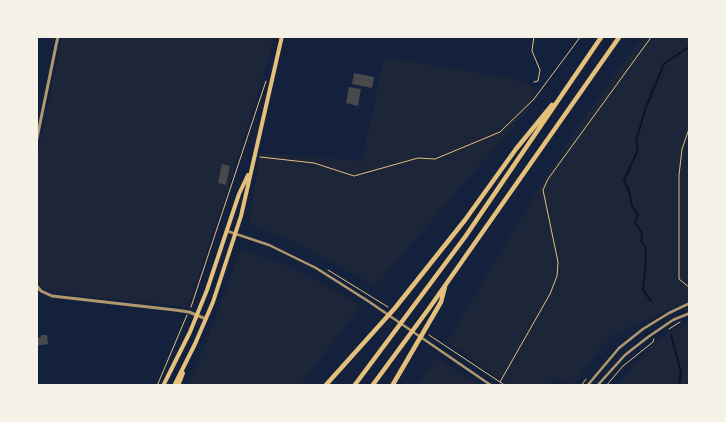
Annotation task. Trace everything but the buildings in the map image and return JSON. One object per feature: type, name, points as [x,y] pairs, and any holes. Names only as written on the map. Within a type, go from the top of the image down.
[{"type":"highway","points":[[354,386],[465,237],[602,36]]},
{"type":"highway","points":[[372,386],[620,36]]},
{"type":"highway","points":[[325,386],[395,308],[465,220],[516,149],[571,82]]},
{"type":"highway","points":[[392,386],[441,302],[446,283]]},
{"type":"main road","points":[[163,386],[197,315],[239,194],[250,170],[282,36]]},
{"type":"main road","points":[[174,386],[206,319],[224,269],[247,196],[250,170]]},
{"type":"main road","points":[[178,386],[190,354]]},
{"type":"street","points":[[36,143],[58,36]]},
{"type":"street","points":[[226,231],[269,245],[316,268],[368,301],[492,386]]},
{"type":"street","points":[[36,285],[41,291],[52,296],[189,312],[206,319]]},
{"type":"street","points":[[587,386],[619,348],[643,329],[669,313],[690,304]]},
{"type":"street","points":[[597,386],[625,355],[673,320],[690,313]]},
{"type":"path","points":[[534,36],[532,51],[540,70],[538,81],[534,82]]},
{"type":"path","points":[[254,156],[314,163],[354,176],[418,158],[435,158],[500,132],[534,99],[581,36]]},
{"type":"path","points":[[500,382],[550,294],[557,276],[558,262],[543,190],[548,179],[652,36]]},
{"type":"path","points":[[157,386],[189,312],[267,77]]},
{"type":"path","points":[[690,126],[682,149],[679,175],[679,279],[690,288]]},
{"type":"path","points":[[662,333],[684,321]]},
{"type":"path","points":[[606,386],[623,366],[653,342],[654,337]]},
{"type":"path","points":[[445,346],[506,386]]},
{"type":"shaded area","points":[[62,36],[274,36],[225,197],[188,307],[80,296],[42,289],[36,278],[36,163]]},
{"type":"shaded area","points":[[643,36],[690,36],[690,300],[612,336],[601,347],[574,385],[554,378],[549,386],[509,386],[447,342],[579,125]]},
{"type":"shaded area","points":[[384,57],[514,79],[531,85],[537,99],[375,286],[293,241],[249,224],[260,153],[362,161]]},
{"type":"shaded area","points":[[241,249],[298,270],[361,306],[299,386],[187,386],[204,348]]},
{"type":"shaded area","points":[[690,322],[690,386],[617,386],[650,347],[668,333]]},
{"type":"shaded area","points":[[437,357],[481,386],[417,386]]},
{"type":"waterway","points":[[651,301],[643,290],[646,259],[645,246],[641,241],[642,233],[635,223],[638,215],[632,206],[629,191],[624,180],[638,150],[636,141],[646,107],[664,64],[690,46]]},
{"type":"waterway","points":[[671,335],[681,372],[679,386]]}]
